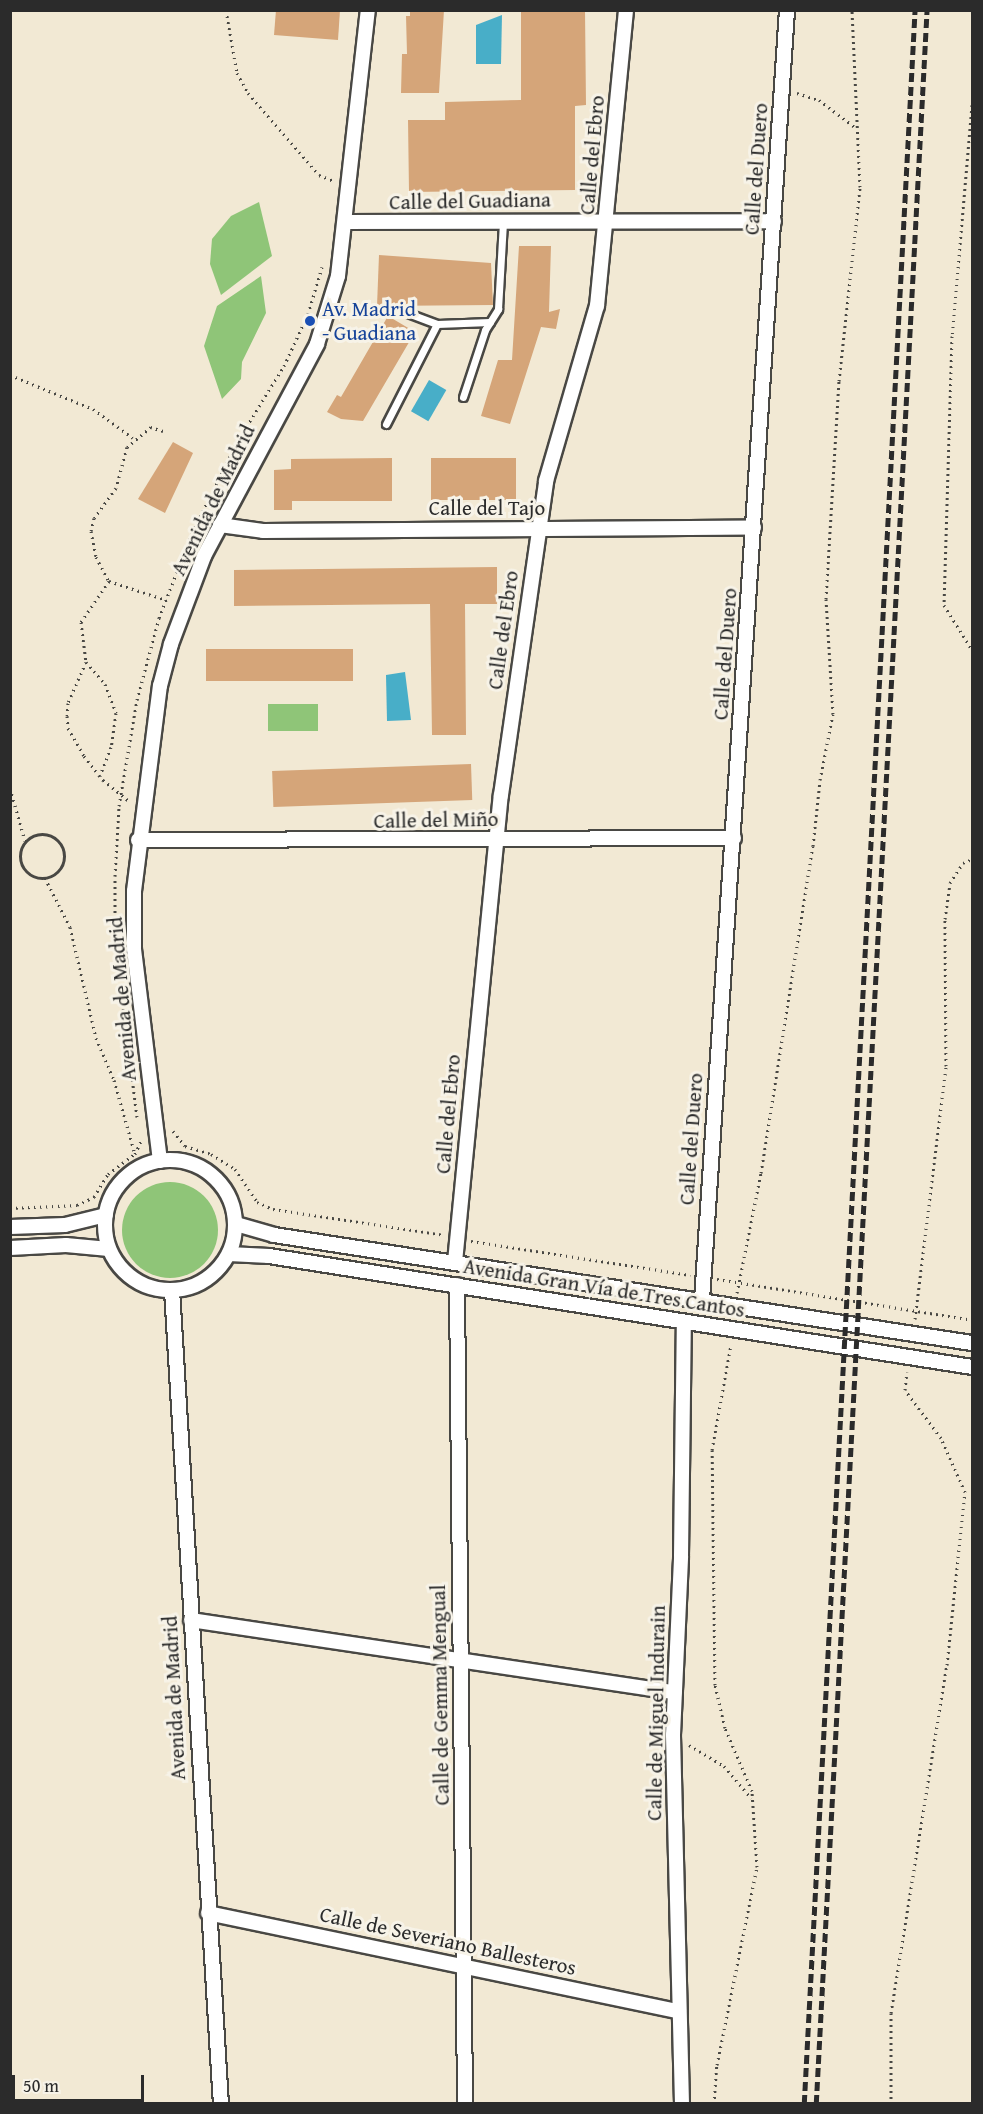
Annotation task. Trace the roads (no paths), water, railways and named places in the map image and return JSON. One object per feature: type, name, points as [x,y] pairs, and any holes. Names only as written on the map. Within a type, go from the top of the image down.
[{"type":"street","name":"Avenida de Madrid","points":[[160,1161],[134,948],[138,840],[160,686],[171,644],[220,525],[317,344],[338,276],[347,222],[343,182],[368,10]]},
{"type":"street","name":"Calle del Ebro","points":[[455,1262],[495,840],[546,481],[597,306],[608,220],[626,10]]},
{"type":"street","name":"Calle del Duero","points":[[702,1300],[787,10]]},
{"type":"street","name":"Calle del Guadiana","points":[[347,222],[774,221]]},
{"type":"street","name":"Calle del Tajo","points":[[220,525],[263,531],[754,528]]},
{"type":"street","name":"Calle del Miño","points":[[138,840],[734,838]]},
{"type":"street","points":[[160,1161],[194,1164],[211,1173],[224,1188],[236,1224],[229,1254],[205,1281],[171,1290],[150,1287],[133,1279],[109,1249],[106,1215],[122,1181],[137,1169],[160,1161]]},
{"type":"street","points":[[10,1227],[64,1225],[106,1215]]},
{"type":"street","name":"Avenida Gran Vía de Tres Cantos","points":[[236,1224],[274,1235],[972,1343]]},
{"type":"street","points":[[10,1248],[66,1245],[109,1249]]},
{"type":"street","name":"Avenida Gran Vía de Tres Cantos","points":[[229,1254],[269,1256],[684,1324],[972,1367]]},
{"type":"street","name":"Calle de Gemma Mengual","points":[[457,1285],[465,2103]]},
{"type":"street","name":"Avenida de Madrid","points":[[171,1290],[221,2103]]},
{"type":"street","name":"Calle de Miguel Indurain","points":[[682,2103],[673,1735],[684,1324]]},
{"type":"street","points":[[191,1620],[675,1692]]},
{"type":"street","name":"Calle de Severiano Ballesteros","points":[[208,1913],[679,2011]]},
{"type":"lane","points":[[463,397],[490,322],[498,309],[501,289],[503,222]]},
{"type":"lane","points":[[397,309],[437,324],[490,322]]},
{"type":"lane","points":[[386,424],[437,324]]},
{"type":"water","points":[[502,15],[501,64],[476,64],[476,25]]},
{"type":"water","points":[[429,380],[446,390],[428,421],[411,411]]},
{"type":"water","points":[[405,672],[411,720],[387,721],[386,675]]},
{"type":"railway","points":[[804,2104],[915,10]]},
{"type":"railway","points":[[816,2104],[927,10]]},
{"type":"place","name":"Av. Madrid - Guadiana","points":[[310,321]]}]
